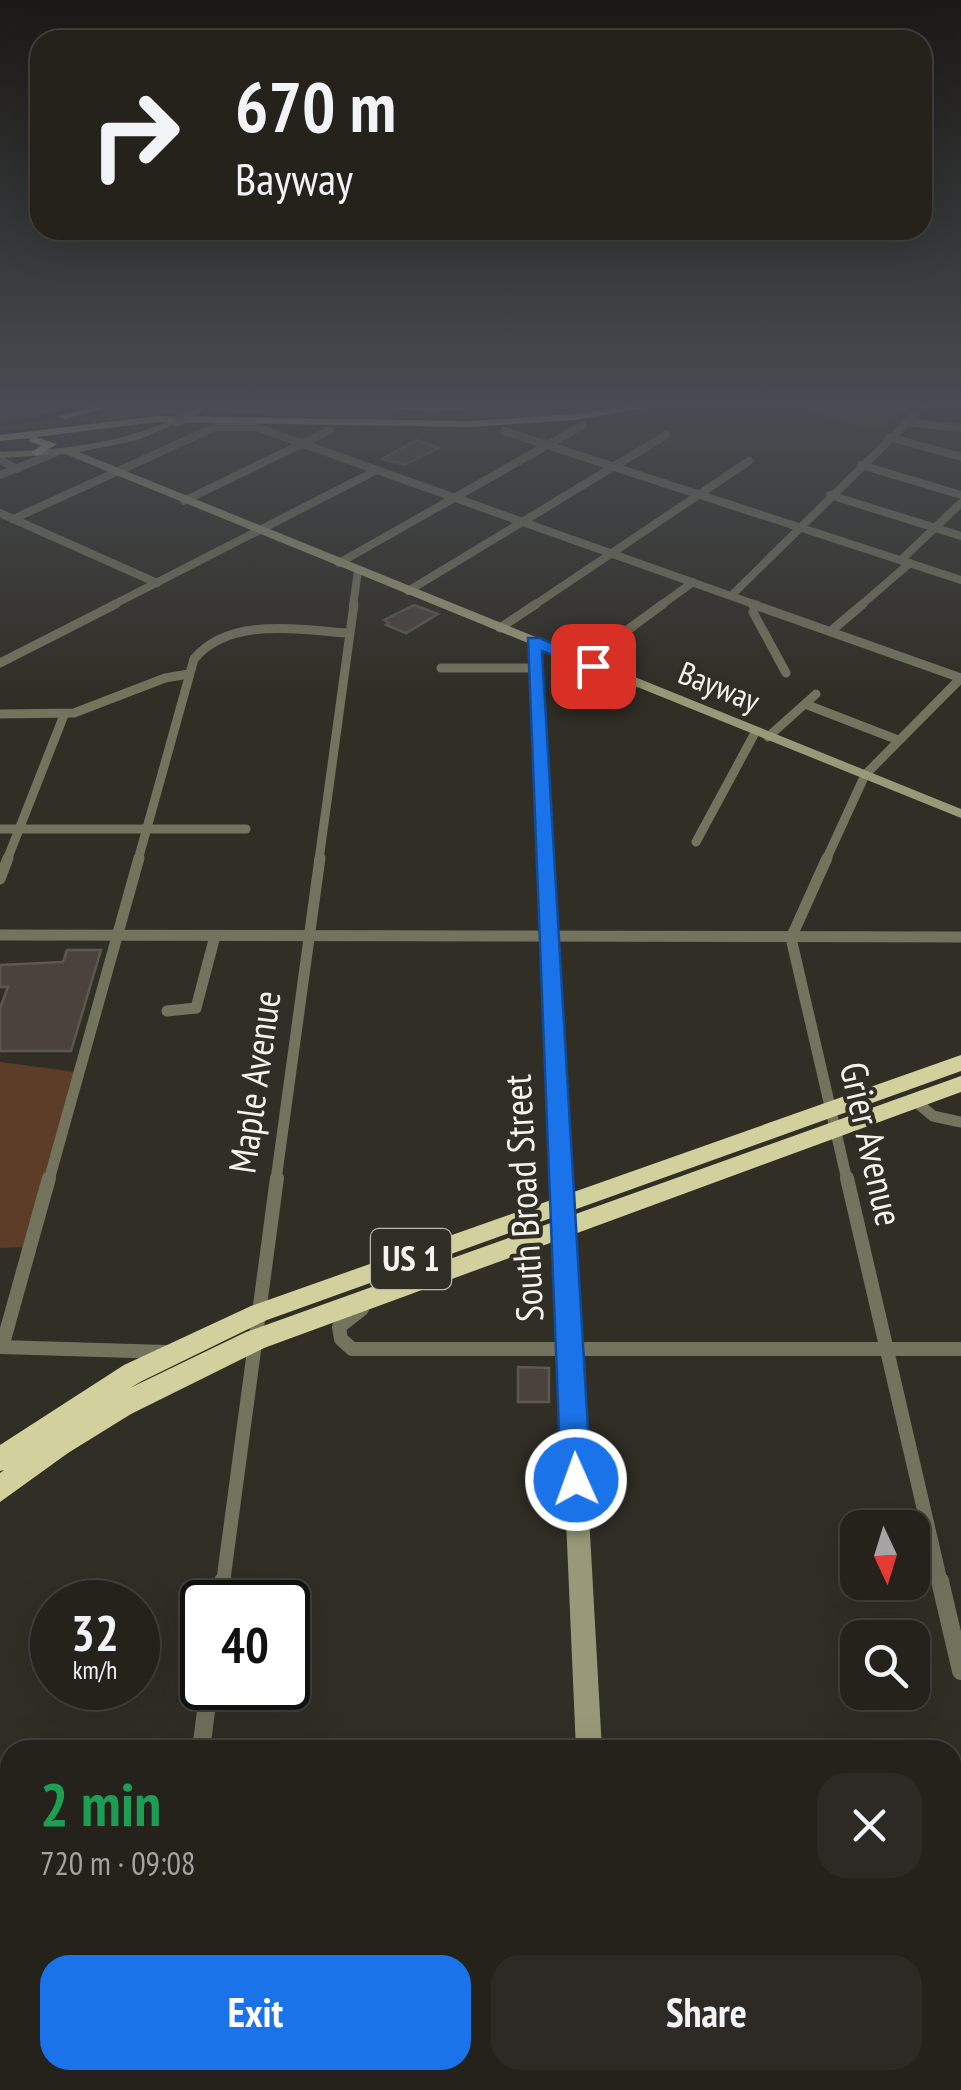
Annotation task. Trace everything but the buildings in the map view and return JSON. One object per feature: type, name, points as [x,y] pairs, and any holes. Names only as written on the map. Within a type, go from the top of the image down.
[{"type":"highway","name":"US 1","points":[[0,1459],[118,1382],[258,1313],[564,1215],[833,1120],[961,1063]]},
{"type":"highway","name":"US 1","points":[[833,1120],[915,1101],[961,1084]]},
{"type":"highway","name":"US 1","points":[[0,1489],[98,1420],[181,1374],[256,1340],[392,1290],[564,1215]]},
{"type":"main road","name":"Bayway","points":[[184,501],[961,814]]},
{"type":"main road","name":"South Broad Street","points":[[534,642],[589,1740]]},
{"type":"street","points":[[12,518],[52,501]]},
{"type":"street","points":[[0,664],[316,501]]},
{"type":"street","points":[[339,563],[449,501]]},
{"type":"street","points":[[465,501],[961,678],[865,776],[791,938]]},
{"type":"street","points":[[408,591],[559,501]]},
{"type":"street","points":[[500,628],[691,501]]},
{"type":"street","points":[[720,501],[961,580]]},
{"type":"street","points":[[731,596],[824,501]]},
{"type":"street","points":[[848,501],[961,536]]},
{"type":"street","points":[[830,631],[905,562],[961,503]]},
{"type":"street","points":[[0,513],[156,583]]},
{"type":"street","name":"Maple Avenue","points":[[223,1580],[358,570]]},
{"type":"street","points":[[584,662],[693,582]]},
{"type":"street","points":[[756,605],[752,612],[786,673]]},
{"type":"street","points":[[175,1352],[1,1348],[189,674],[200,647],[220,636],[250,631],[349,632]]},
{"type":"street","points":[[440,668],[535,668]]},
{"type":"street","points":[[0,714],[64,715],[165,678],[189,674]]},
{"type":"street","points":[[124,695],[158,687],[186,686]]},
{"type":"street","points":[[696,842],[762,734],[816,694]]},
{"type":"street","points":[[805,704],[898,740]]},
{"type":"street","points":[[0,879],[64,715]]},
{"type":"street","points":[[0,828],[246,829]]},
{"type":"street","points":[[0,935],[961,938]]},
{"type":"street","points":[[167,1011],[196,1008],[215,936]]},
{"type":"street","name":"Grier Avenue","points":[[791,938],[961,1671]]},
{"type":"street","points":[[915,1101],[933,1116],[961,1122]]},
{"type":"street","points":[[392,1290],[340,1324],[339,1335],[352,1349],[961,1349]]},
{"type":"street","points":[[202,1740],[206,1710]]},
{"type":"shaded area","points":[[0,1062],[76,1072],[27,1247],[0,1248]]},
{"type":"route","points":[[576,1480],[534,642],[593,666]]}]
